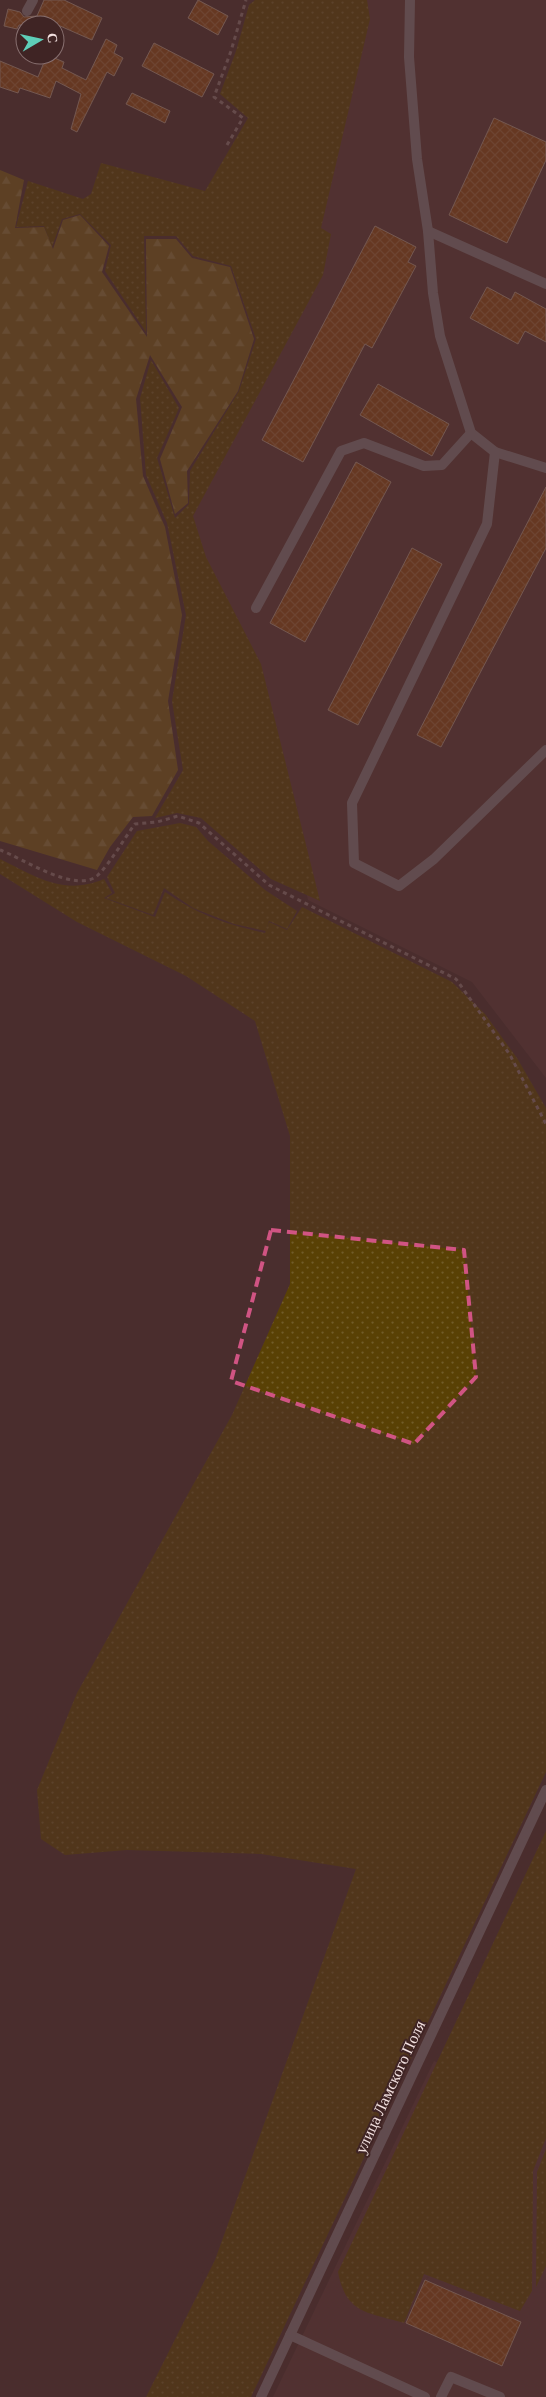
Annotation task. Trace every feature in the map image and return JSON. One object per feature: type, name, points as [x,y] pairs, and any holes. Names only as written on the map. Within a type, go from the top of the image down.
[{"type":"street","points":[[27,11],[33,0]]},
{"type":"street","points":[[410,0],[409,57],[417,159],[428,231],[433,292],[440,336],[470,433],[495,452],[546,468]]},
{"type":"street","points":[[428,231],[546,284]]},
{"type":"street","points":[[256,608],[341,450],[364,442],[424,466],[442,465],[470,433]]},
{"type":"street","points":[[495,452],[487,524],[352,803],[354,863],[399,886],[434,859],[546,750]]},
{"type":"street","name":"улица Ламского Поля","points":[[261,2397],[546,1790]]},
{"type":"street","points":[[290,2335],[425,2397]]},
{"type":"street","points":[[441,2397],[451,2377],[500,2397]]},
{"type":"path","points":[[227,145],[243,118],[214,96],[231,52],[246,0]]},
{"type":"path","points":[[0,850],[30,862],[53,876],[82,880],[96,876],[135,824],[157,822],[178,816],[199,823],[269,885],[456,979],[510,1055],[546,1124]]},
{"type":"highlighted area","points":[[271,1230],[464,1250],[476,1377],[414,1444],[231,1381]]},
{"type":"shaded area","points":[[255,0],[367,0],[370,19],[321,228],[331,234],[323,275],[193,516],[206,557],[261,664],[320,901],[271,879],[201,818],[177,813],[155,818],[183,770],[172,701],[186,615],[167,523],[146,475],[140,398],[151,360],[179,408],[157,458],[175,518],[189,504],[190,471],[239,391],[256,339],[231,266],[193,256],[176,236],[144,236],[146,332],[105,271],[111,245],[80,214],[62,219],[52,247],[44,226],[16,227],[28,181],[83,199],[91,194],[101,163],[205,191],[248,118],[220,94],[236,51],[249,5]]},
{"type":"shaded area","points":[[354,0],[546,0],[546,1078],[472,982],[308,900],[256,693],[185,516],[313,266]]},
{"type":"shaded area","points":[[180,823],[196,827],[208,841],[265,890],[297,911],[287,929],[269,921],[266,931],[234,924],[193,908],[164,888],[153,915],[106,898],[115,893],[107,877],[137,831]]},
{"type":"shaded area","points":[[0,859],[38,878],[63,885],[76,886],[104,879],[112,893],[104,898],[155,917],[165,892],[189,907],[213,918],[265,933],[269,922],[287,930],[302,907],[452,982],[485,1014],[517,1058],[546,1108],[546,1772],[251,2397],[146,2397],[215,2260],[356,1869],[261,1854],[127,1850],[65,1855],[41,1839],[37,1790],[77,1693],[232,1415],[290,1284],[290,1136],[255,1021],[186,976],[77,922],[0,874]]},
{"type":"shaded area","points":[[546,1831],[546,2138],[533,2171],[532,2291],[520,2311],[424,2274],[404,2323],[369,2313],[353,2304],[346,2296],[338,2272]]},
{"type":"shaded area","points":[[434,2061],[546,2109],[546,2397],[273,2397]]},
{"type":"shaded area","points":[[546,2149],[546,2266],[536,2287],[537,2172]]},
{"type":"green space","points":[[0,170],[24,180],[15,228],[44,227],[53,249],[63,220],[80,215],[109,246],[102,272],[147,337],[146,239],[176,239],[192,258],[230,267],[254,339],[238,391],[187,471],[188,503],[175,514],[160,459],[182,407],[150,355],[136,399],[143,476],[165,527],[182,615],[168,701],[178,770],[152,816],[133,817],[110,847],[97,870],[0,841]]},
{"type":"building","points":[[44,0],[64,0],[102,18],[92,40],[65,28],[65,15],[37,15]]},
{"type":"building","points":[[198,0],[228,16],[218,35],[188,18]]},
{"type":"building","points":[[8,9],[20,12],[22,15],[15,15],[15,29],[4,26]]},
{"type":"building","points":[[106,39],[117,45],[114,53],[123,58],[114,76],[107,72],[77,132],[71,129],[81,94],[56,81],[50,98],[20,88],[18,93],[0,87],[0,61],[38,77],[43,65],[63,65],[62,68],[86,80]]},
{"type":"building","points":[[154,43],[214,74],[202,97],[142,66]]},
{"type":"building","points":[[132,93],[170,111],[165,123],[126,104]]},
{"type":"building","points":[[494,118],[546,142],[546,160],[507,243],[449,215]]},
{"type":"building","points":[[375,226],[416,247],[408,262],[416,266],[372,348],[365,344],[303,462],[262,440]]},
{"type":"building","points":[[487,287],[511,300],[515,292],[546,309],[546,342],[525,331],[518,344],[470,318]]},
{"type":"building","points":[[378,384],[449,424],[432,456],[360,415]]},
{"type":"building","points":[[356,462],[391,482],[305,642],[270,623]]},
{"type":"building","points":[[546,487],[546,548],[441,747],[417,735]]},
{"type":"building","points":[[412,548],[442,564],[358,725],[328,710]]},
{"type":"building","points":[[425,2280],[521,2322],[502,2366],[406,2323]]}]
